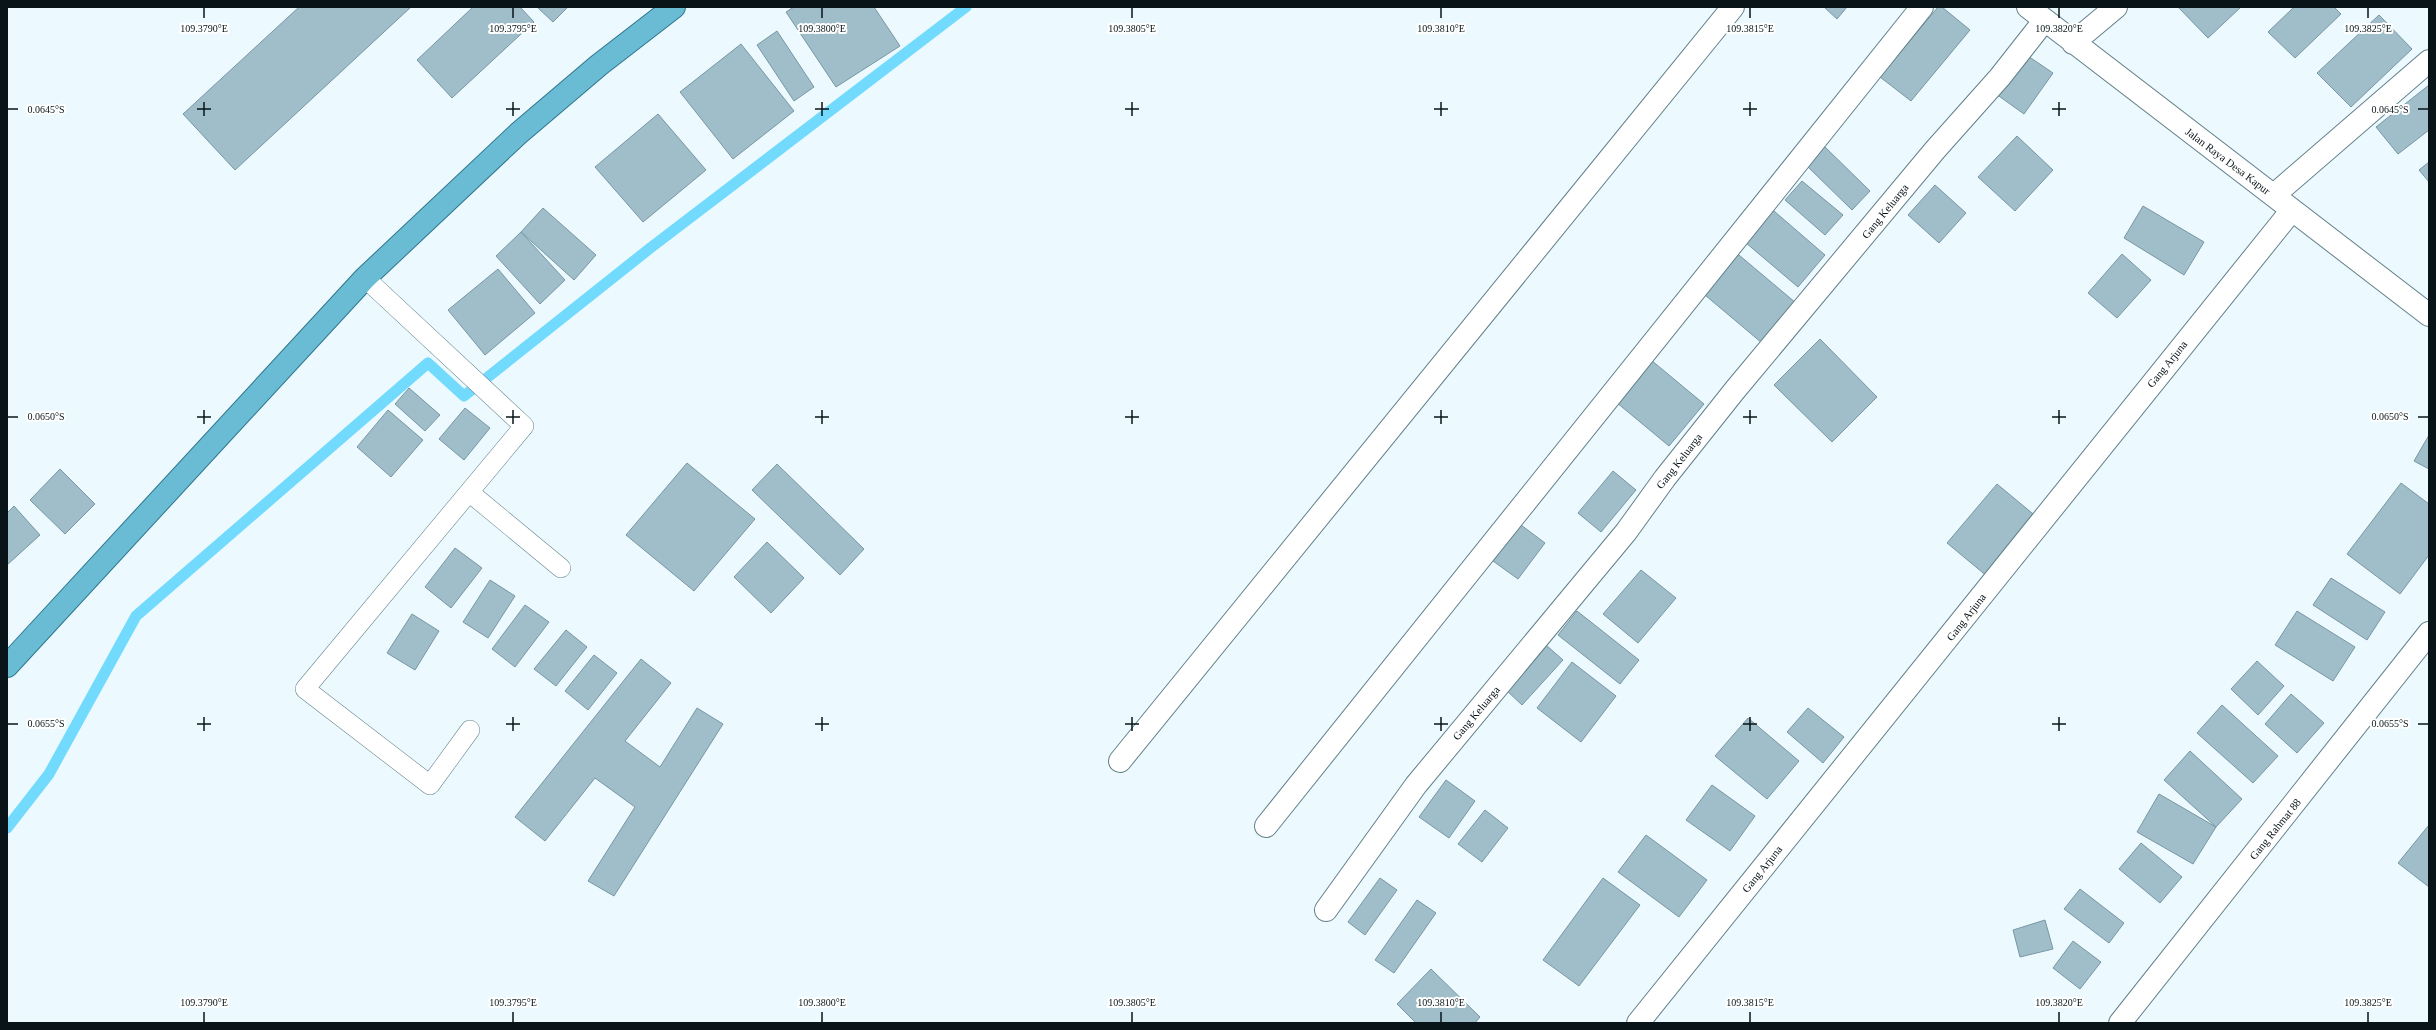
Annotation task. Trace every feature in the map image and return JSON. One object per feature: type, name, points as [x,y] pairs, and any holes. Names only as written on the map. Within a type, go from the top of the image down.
[{"type":"highway","points":[[7,666],[365,278],[519,133],[599,65],[674,7]]},
{"type":"street","points":[[1120,761],[1733,7]]},
{"type":"street","points":[[1266,826],[1922,7]]},
{"type":"street","name":"Jalan Raya Desa Kapur","points":[[2028,7],[2044,21],[2429,315]]},
{"type":"street","points":[[2073,43],[2116,7]]},
{"type":"street","name":"Gang Keluarga","points":[[1326,910],[1416,785],[1626,532],[1665,478],[1734,390],[1935,150],[2000,77],[2044,21]]},
{"type":"street","points":[[2274,196],[2429,61]]},
{"type":"street","name":"Gang Arjuna","points":[[1638,1023],[2292,210]]},
{"type":"street","name":"Gang Rahmat 88","points":[[2120,1023],[2429,633]]},
{"type":"lane","points":[[365,278],[524,426],[305,689],[430,785],[470,730]]},
{"type":"lane","points":[[469,492],[561,568]]},
{"type":"building","points":[[299,7],[411,7],[235,170],[183,114]]},
{"type":"building","points":[[473,7],[520,7],[534,22],[452,98],[417,60]]},
{"type":"building","points":[[537,7],[568,7],[553,22]]},
{"type":"building","points":[[794,7],[874,7],[900,46],[836,87],[786,12]]},
{"type":"building","points":[[1824,7],[1847,7],[1837,19]]},
{"type":"building","points":[[1938,7],[1942,7],[1970,30],[1911,101],[1880,77]]},
{"type":"building","points":[[2178,7],[2241,7],[2208,38]]},
{"type":"building","points":[[2294,7],[2334,7],[2341,14],[2295,58],[2268,32]]},
{"type":"building","points":[[2379,15],[2412,49],[2351,107],[2317,73]]},
{"type":"building","points":[[777,31],[814,87],[794,101],[757,45]]},
{"type":"building","points":[[741,44],[794,111],[733,159],[680,92]]},
{"type":"building","points":[[2025,54],[2053,73],[2024,114],[1996,94]]},
{"type":"building","points":[[2429,85],[2429,130],[2398,154],[2376,127]]},
{"type":"building","points":[[658,114],[706,170],[643,222],[595,167]]},
{"type":"building","points":[[2017,136],[2053,170],[2015,211],[1978,177]]},
{"type":"building","points":[[1824,146],[1870,191],[1852,210],[1806,165]]},
{"type":"building","points":[[2429,162],[2429,182],[2419,170]]},
{"type":"building","points":[[1802,181],[1843,215],[1825,235],[1785,200]]},
{"type":"building","points":[[1935,185],[1966,213],[1939,243],[1908,215]]},
{"type":"building","points":[[1767,205],[1825,255],[1798,287],[1739,237]]},
{"type":"building","points":[[2143,206],[2204,242],[2184,275],[2124,238]]},
{"type":"building","points":[[543,208],[596,255],[574,280],[521,232]]},
{"type":"building","points":[[521,232],[565,280],[540,304],[496,256]]},
{"type":"building","points":[[1733,250],[1796,303],[1762,343],[1699,290]]},
{"type":"building","points":[[2122,254],[2151,280],[2117,318],[2088,293]]},
{"type":"building","points":[[498,269],[535,313],[485,355],[448,310]]},
{"type":"building","points":[[1820,339],[1877,397],[1832,442],[1774,385]]},
{"type":"building","points":[[1651,360],[1704,404],[1669,446],[1616,402]]},
{"type":"building","points":[[409,388],[440,415],[425,431],[395,404]]},
{"type":"building","points":[[465,408],[490,428],[464,460],[439,439]]},
{"type":"building","points":[[388,410],[423,440],[391,477],[357,447]]},
{"type":"building","points":[[2429,435],[2429,469],[2414,461]]},
{"type":"building","points":[[687,463],[755,519],[694,591],[626,535]]},
{"type":"building","points":[[777,464],[864,549],[840,575],[752,490]]},
{"type":"building","points":[[60,469],[95,504],[65,534],[30,500]]},
{"type":"building","points":[[1613,471],[1636,490],[1601,532],[1578,513]]},
{"type":"building","points":[[2401,483],[2429,504],[2429,555],[2400,594],[2347,554]]},
{"type":"building","points":[[1997,484],[2038,518],[1988,577],[1947,543]]},
{"type":"building","points":[[14,506],[40,535],[7,565],[7,513]]},
{"type":"building","points":[[1521,525],[1545,543],[1518,579],[1493,561]]},
{"type":"building","points":[[767,542],[804,578],[771,613],[734,577]]},
{"type":"building","points":[[455,548],[482,568],[451,608],[425,587]]},
{"type":"building","points":[[1641,570],[1676,598],[1638,643],[1603,614]]},
{"type":"building","points":[[2331,578],[2385,612],[2367,640],[2313,605]]},
{"type":"building","points":[[490,580],[515,596],[488,638],[463,622]]},
{"type":"building","points":[[525,605],[549,622],[515,667],[492,649]]},
{"type":"building","points":[[1577,611],[1639,660],[1620,684],[1558,635]]},
{"type":"building","points":[[2297,611],[2355,647],[2333,681],[2275,645]]},
{"type":"building","points":[[412,614],[439,631],[415,670],[387,653]]},
{"type":"building","points":[[566,630],[587,647],[556,686],[534,669]]},
{"type":"building","points":[[1546,645],[1563,660],[1522,705],[1505,689]]},
{"type":"building","points":[[594,655],[617,673],[588,710],[565,691]]},
{"type":"building","points":[[641,659],[671,683],[625,741],[660,767],[697,708],[723,724],[614,896],[588,881],[635,807],[595,778],[545,841],[515,817]]},
{"type":"building","points":[[2257,661],[2284,686],[2258,715],[2231,689]]},
{"type":"building","points":[[1572,662],[1616,696],[1581,742],[1537,708]]},
{"type":"building","points":[[2291,694],[2324,723],[2297,753],[2265,724]]},
{"type":"building","points":[[2222,705],[2278,756],[2253,783],[2197,733]]},
{"type":"building","points":[[1808,708],[1844,737],[1823,763],[1787,732]]},
{"type":"building","points":[[1748,718],[1799,761],[1767,799],[1715,756]]},
{"type":"building","points":[[2190,751],[2242,799],[2216,827],[2164,780]]},
{"type":"building","points":[[1446,780],[1475,801],[1449,838],[1419,817]]},
{"type":"building","points":[[1712,785],[1755,816],[1730,851],[1686,820]]},
{"type":"building","points":[[2159,794],[2216,827],[2193,864],[2137,832]]},
{"type":"building","points":[[1485,810],[1508,828],[1482,862],[1458,844]]},
{"type":"building","points":[[2429,825],[2429,887],[2398,863]]},
{"type":"building","points":[[1646,835],[1707,880],[1679,917],[1618,872]]},
{"type":"building","points":[[2141,843],[2182,877],[2160,903],[2119,869]]},
{"type":"building","points":[[1380,878],[1397,890],[1365,935],[1348,922]]},
{"type":"building","points":[[1603,878],[1640,905],[1579,986],[1543,960]]},
{"type":"building","points":[[2080,889],[2124,923],[2109,943],[2064,909]]},
{"type":"building","points":[[1417,900],[1436,913],[1394,973],[1375,960]]},
{"type":"building","points":[[2045,920],[2053,949],[2020,957],[2013,930]]},
{"type":"building","points":[[2073,941],[2101,962],[2080,989],[2053,968]]},
{"type":"building","points":[[1431,969],[1480,1017],[1475,1023],[1416,1023],[1397,1004]]},
{"type":"waterway","points":[[7,828],[49,774],[136,616],[428,363],[464,396],[649,249],[966,7]]}]
